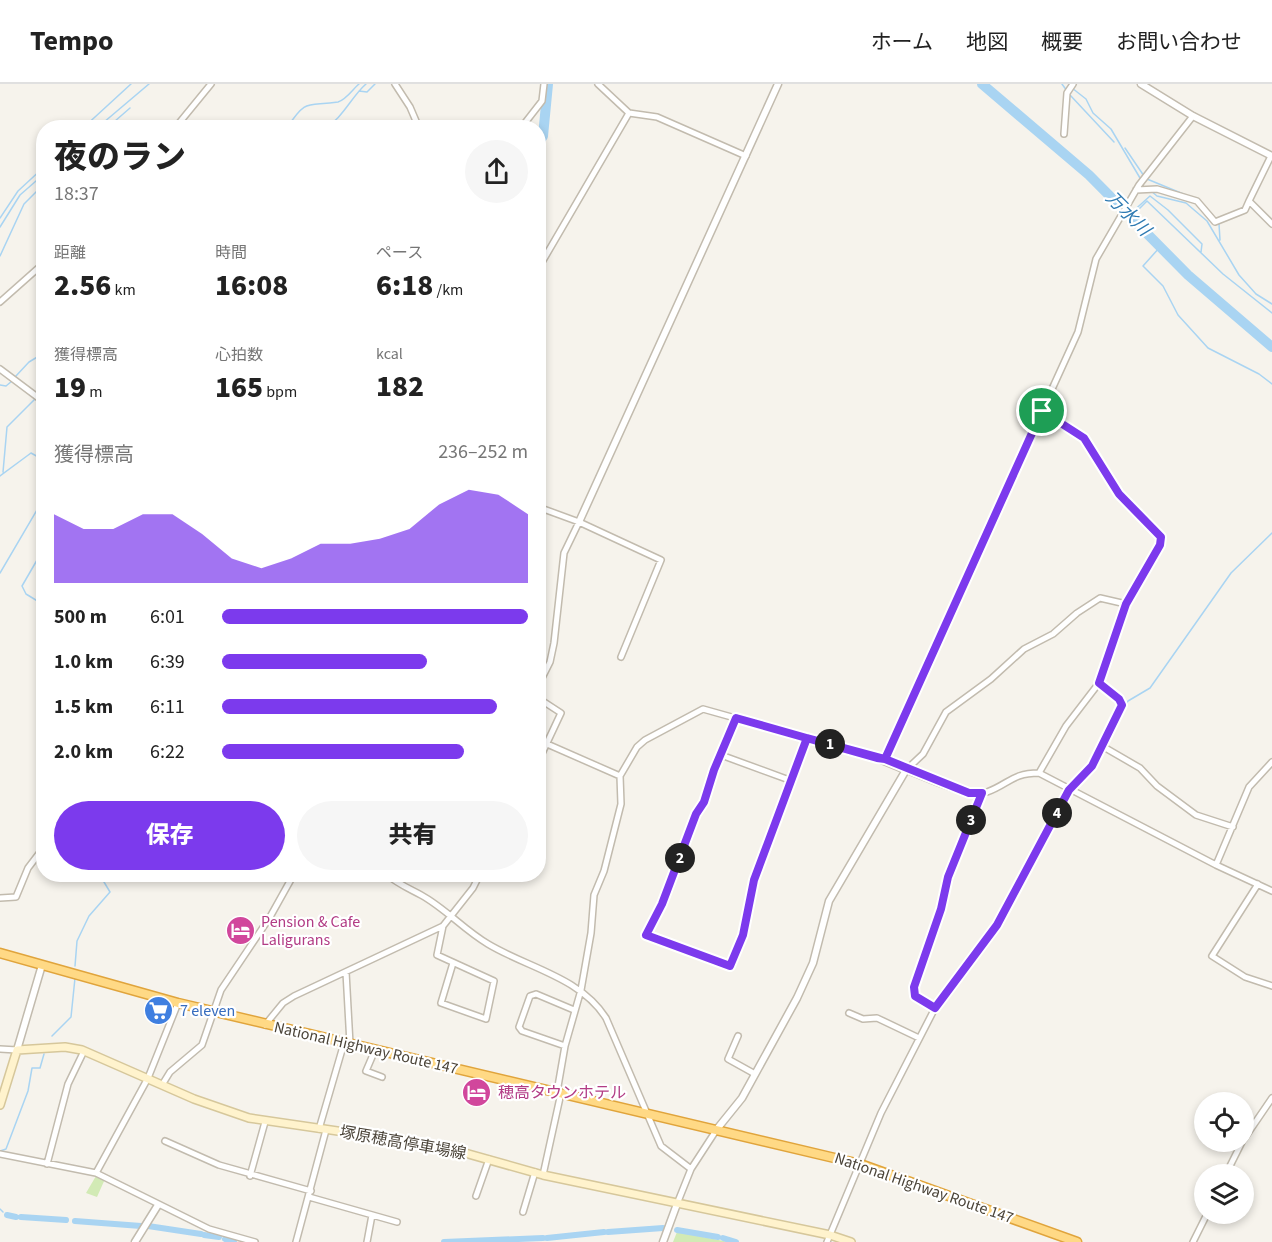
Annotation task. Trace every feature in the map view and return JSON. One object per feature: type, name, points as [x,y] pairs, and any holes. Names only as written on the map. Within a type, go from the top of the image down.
[{"type":"highway","name":"National Highway Route 147","points":[[0,953],[265,1025],[860,1164],[1077,1242]]},
{"type":"main road","name":"塚原穂高停車場線","points":[[17,1050],[65,1047],[84,1051],[231,1113],[265,1122],[440,1146],[539,1174],[851,1242]]},
{"type":"main road","points":[[0,1105],[17,1050]]},
{"type":"street","points":[[182,120],[212,84]]},
{"type":"street","points":[[395,84],[410,106],[416,120]]},
{"type":"street","points":[[527,120],[542,101],[544,84]]},
{"type":"street","points":[[598,84],[629,113],[660,119],[746,156]]},
{"type":"street","points":[[546,670],[554,643],[564,553],[778,84]]},
{"type":"street","points":[[1137,187],[1157,189],[1197,201],[1215,222],[1245,210],[1272,156],[1193,116],[1141,84]]},
{"type":"street","points":[[1064,134],[1067,93],[1072,85]]},
{"type":"street","points":[[546,255],[629,113]]},
{"type":"street","points":[[881,759],[1078,332],[1096,259],[1137,187],[1193,116]]},
{"type":"street","points":[[1249,201],[1272,224]]},
{"type":"street","points":[[0,302],[36,270]]},
{"type":"street","points":[[0,369],[36,396]]},
{"type":"street","points":[[1039,773],[1066,726],[1099,683],[1126,604],[1160,545],[1161,537],[1119,494],[1084,438],[1042,411]]},
{"type":"street","points":[[546,510],[579,522],[662,560],[621,657]]},
{"type":"street","points":[[663,1242],[691,1169],[742,1098],[813,963],[829,901],[906,770],[922,754],[946,711],[991,679],[1024,650],[1053,634],[1077,613],[1100,598],[1126,604]]},
{"type":"street","points":[[828,1238],[881,1113],[935,1008],[997,925],[1069,790],[1092,766],[1102,746],[1122,705],[1119,699],[1099,683]]},
{"type":"street","points":[[546,703],[561,713],[546,748]]},
{"type":"street","points":[[523,1212],[539,1174],[559,1092],[565,1046],[581,990],[591,933],[594,895],[604,871],[623,795],[621,776],[637,747],[692,713],[703,709],[881,759],[969,793],[982,793],[1020,774],[1039,773],[1216,865],[1272,891]]},
{"type":"street","points":[[736,718],[662,904],[646,935],[730,966],[743,935],[754,880],[807,738]]},
{"type":"street","points":[[548,745],[621,776]]},
{"type":"street","points":[[1102,746],[1140,768],[1157,786],[1196,814],[1233,826]]},
{"type":"street","points":[[721,755],[792,781]]},
{"type":"street","points":[[1216,865],[1249,788],[1272,762]]},
{"type":"street","points":[[935,1008],[915,996],[914,987],[941,909],[948,877],[982,793]]},
{"type":"street","points":[[0,898],[16,897],[28,868],[36,858]]},
{"type":"street","points":[[162,1085],[170,1072],[202,1045],[221,990],[270,917],[290,882]]},
{"type":"street","points":[[396,882],[400,886],[422,895],[488,944],[581,990],[595,1001],[606,1018],[662,1146],[691,1169]]},
{"type":"street","points":[[453,963],[441,1003],[486,1019],[494,981],[437,955],[443,926],[476,882]]},
{"type":"street","points":[[1258,884],[1212,956],[1245,977],[1272,986]]},
{"type":"street","points":[[265,1025],[283,1003],[371,958],[425,937],[443,926]]},
{"type":"street","points":[[0,1049],[17,1050],[42,964]]},
{"type":"street","points":[[296,1242],[310,1194],[323,1129],[347,1043],[346,972]]},
{"type":"street","points":[[565,1046],[522,1031],[519,1027],[530,996],[536,994],[574,1010]]},
{"type":"street","points":[[96,1173],[148,1078],[178,1003]]},
{"type":"street","points":[[849,1013],[863,1019],[877,1018],[920,1038]]},
{"type":"street","points":[[738,1036],[728,1059],[755,1074]]},
{"type":"street","points":[[375,1050],[366,1071],[382,1077]]},
{"type":"street","points":[[47,1164],[68,1084],[84,1051]]},
{"type":"street","points":[[1254,1124],[1272,1098]]},
{"type":"street","points":[[250,1176],[265,1122]]},
{"type":"street","points":[[165,1141],[196,1157],[250,1176],[397,1222]]},
{"type":"street","points":[[0,1154],[96,1173],[209,1229],[255,1242]]},
{"type":"street","points":[[476,1196],[489,1159]]},
{"type":"street","points":[[135,1242],[158,1205]]},
{"type":"street","points":[[367,1242],[372,1215]]},
{"type":"street","points":[[1193,1242],[1202,1224]]},
{"type":"green space","points":[[96,1176],[105,1179],[97,1197],[86,1193]]},
{"type":"green space","points":[[677,1232],[729,1242],[673,1242]]},
{"type":"waterway","points":[[92,120],[131,84]]},
{"type":"waterway","points":[[106,120],[149,84]]},
{"type":"waterway","points":[[293,120],[304,107],[309,105],[341,101],[359,84]]},
{"type":"waterway","points":[[336,120],[366,84]]},
{"type":"waterway","points":[[359,91],[367,92],[375,84]]},
{"type":"waterway","points":[[545,120],[548,84]]},
{"type":"waterway","name":"万水川","points":[[982,84],[1089,175],[1188,275],[1272,347]]},
{"type":"waterway","points":[[1062,84],[1067,91]]},
{"type":"waterway","points":[[1072,88],[1086,99],[1093,113],[1111,129],[1140,178]]},
{"type":"waterway","points":[[1070,95],[1114,142]]},
{"type":"waterway","points":[[116,120],[130,108]]},
{"type":"waterway","points":[[1125,148],[1144,176]]},
{"type":"waterway","points":[[0,218],[18,191],[36,174]]},
{"type":"waterway","points":[[1147,179],[1193,198]]},
{"type":"waterway","points":[[0,227],[20,195],[36,181]]},
{"type":"waterway","points":[[1151,191],[1157,196],[1186,203],[1207,221],[1239,275],[1256,294],[1272,304]]},
{"type":"waterway","points":[[0,256],[24,204],[36,192]]},
{"type":"waterway","points":[[1129,215],[1150,196],[1168,210],[1202,244],[1201,252]]},
{"type":"waterway","points":[[1131,217],[1147,201],[1223,274],[1272,313]]},
{"type":"waterway","points":[[1219,224],[1220,240]]},
{"type":"waterway","points":[[1160,247],[1143,266],[1163,286],[1178,315],[1208,348],[1259,374],[1272,384]]},
{"type":"waterway","points":[[15,377],[36,358]]},
{"type":"waterway","points":[[0,385],[6,386],[12,381]]},
{"type":"waterway","points":[[3,472],[7,427],[35,399]]},
{"type":"waterway","points":[[0,476],[31,453],[36,456]]},
{"type":"waterway","points":[[0,573],[36,512]]},
{"type":"waterway","points":[[1095,765],[1128,701],[1150,688],[1231,573],[1272,533]]},
{"type":"waterway","points":[[36,562],[22,586],[26,594],[36,600]]},
{"type":"waterway","points":[[1076,788],[1088,774]]},
{"type":"waterway","points":[[75,966],[77,941],[89,916],[110,892],[104,882]]},
{"type":"waterway","points":[[52,1036],[71,1017],[75,978]]},
{"type":"waterway","points":[[0,1151],[6,1149],[28,1091],[32,1068],[40,1068],[44,1054]]},
{"type":"waterway","points":[[0,1209],[3,1212]]},
{"type":"waterway","points":[[7,1215],[16,1217]]},
{"type":"waterway","points":[[21,1217],[66,1220]]},
{"type":"waterway","points":[[75,1221],[141,1226]]},
{"type":"waterway","points":[[148,1226],[201,1234]]},
{"type":"waterway","points":[[608,1232],[663,1228]]},
{"type":"waterway","points":[[677,1230],[718,1237]]},
{"type":"waterway","points":[[547,1238],[604,1232]]},
{"type":"waterway","points":[[204,1235],[219,1237]]},
{"type":"waterway","points":[[444,1242],[543,1238]]},
{"type":"waterway","points":[[723,1238],[736,1242]]},
{"type":"waterway","points":[[225,1239],[234,1242]]},
{"type":"place","name":"Pension & Cafe Laligurans","points":[[240,931]]},
{"type":"place","name":"7 eleven","points":[[159,1011]]},
{"type":"place","name":"穂高タウンホテル","points":[[477,1093]]},
{"type":"route","points":[[1042,411],[885,759],[807,738],[754,880],[743,935],[730,966],[698,952],[689,951],[646,935],[676,871],[696,814],[704,802],[714,770],[736,718],[885,759],[906,770],[969,793],[982,793],[948,877],[941,909],[914,987],[915,996],[935,1008],[997,925],[1069,790],[1092,766],[1118,715],[1122,705],[1119,699],[1099,683],[1126,604],[1160,545],[1161,537],[1119,494],[1108,479],[1102,462],[1084,438],[1042,411]]}]
